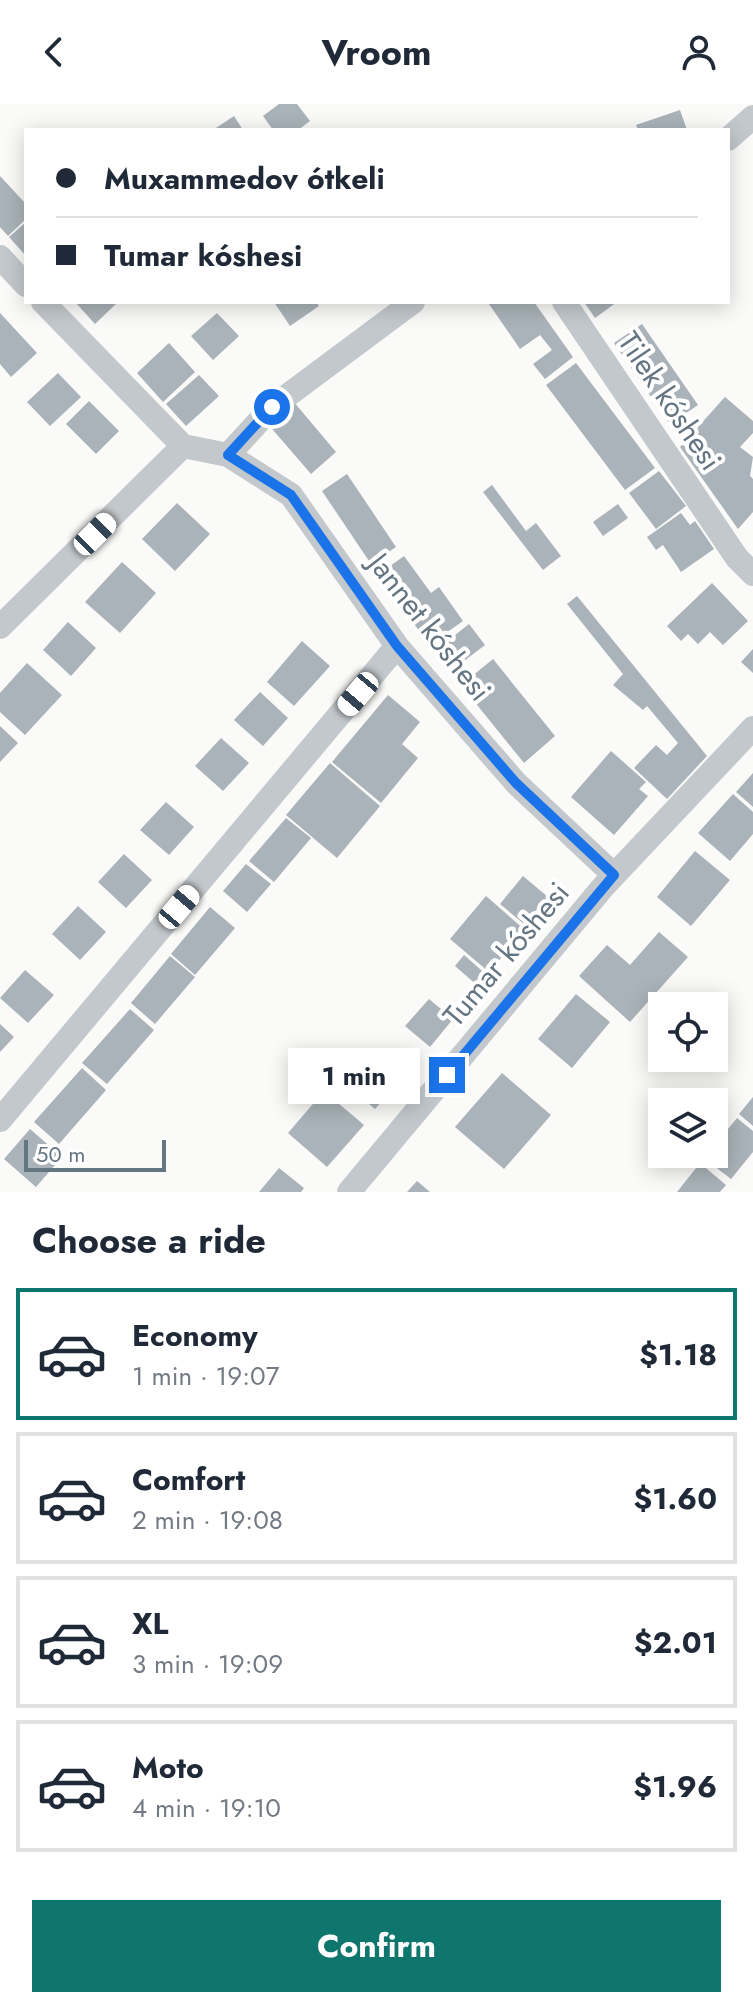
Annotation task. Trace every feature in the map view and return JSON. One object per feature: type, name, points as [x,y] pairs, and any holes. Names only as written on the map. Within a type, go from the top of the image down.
[{"type":"street","points":[[730,137],[753,117]]},
{"type":"street","points":[[0,257],[24,283]]},
{"type":"street","points":[[0,627],[183,446],[45,304]]},
{"type":"street","points":[[228,455],[272,407],[410,304]]},
{"type":"street","name":"Tilek kóshesi","points":[[565,304],[737,558],[753,574]]},
{"type":"street","name":"Jannet kóshesi","points":[[183,446],[228,455],[291,495],[397,646],[516,783],[614,875]]},
{"type":"street","points":[[0,1120],[397,646]]},
{"type":"street","name":"Tumar kóshesi","points":[[349,1192],[614,875],[753,728]]},
{"type":"building","points":[[279,104],[297,104],[310,121],[301,128],[272,128],[263,116]]},
{"type":"building","points":[[680,110],[686,128],[637,128],[636,125]]},
{"type":"building","points":[[234,116],[242,128],[216,128]]},
{"type":"building","points":[[0,176],[24,202],[24,221],[8,236],[0,227]]},
{"type":"building","points":[[24,224],[24,254],[9,237]]},
{"type":"building","points":[[77,304],[116,304],[95,324]]},
{"type":"building","points":[[275,304],[319,306],[290,326]]},
{"type":"building","points":[[489,304],[535,304],[573,357],[545,379],[533,364],[552,350],[540,335],[520,349]]},
{"type":"building","points":[[585,304],[614,304],[595,318]]},
{"type":"building","points":[[0,313],[37,353],[11,377],[0,364]]},
{"type":"building","points":[[217,313],[239,336],[213,360],[191,336]]},
{"type":"building","points":[[642,324],[698,405],[670,424],[614,343]]},
{"type":"building","points":[[169,343],[195,372],[163,402],[137,373]]},
{"type":"building","points":[[576,363],[655,468],[625,490],[546,385]]},
{"type":"building","points":[[58,373],[81,397],[50,426],[27,402]]},
{"type":"building","points":[[199,375],[219,396],[186,426],[166,404]]},
{"type":"building","points":[[725,397],[753,421],[753,433],[740,447],[753,457],[750,476],[753,479],[753,512],[738,529],[680,447]]},
{"type":"building","points":[[89,401],[119,431],[96,454],[66,424]]},
{"type":"building","points":[[293,401],[336,452],[311,474],[267,423]]},
{"type":"building","points":[[659,471],[686,506],[656,529],[629,493]]},
{"type":"building","points":[[347,474],[396,547],[371,564],[322,491]]},
{"type":"building","points":[[492,485],[526,531],[536,523],[561,556],[543,570],[483,492]]},
{"type":"building","points":[[177,503],[210,534],[175,571],[142,539]]},
{"type":"building","points":[[618,504],[628,518],[603,536],[593,522]]},
{"type":"building","points":[[681,513],[690,525],[695,521],[714,549],[681,572],[663,545],[656,550],[647,537]]},
{"type":"building","points":[[404,556],[431,593],[439,587],[463,621],[429,645],[379,574]]},
{"type":"building","points":[[122,562],[156,593],[120,633],[85,602]]},
{"type":"building","points":[[712,583],[748,621],[723,645],[710,632],[698,644],[688,634],[681,641],[667,626]]},
{"type":"building","points":[[577,596],[707,756],[667,799],[634,768],[656,745],[667,755],[678,743],[647,706],[643,710],[613,685],[623,674],[567,604]]},
{"type":"building","points":[[68,622],[96,648],[71,676],[43,650]]},
{"type":"building","points":[[469,624],[485,645],[451,671],[435,651]]},
{"type":"building","points":[[302,641],[330,666],[294,706],[267,682]]},
{"type":"building","points":[[753,649],[753,673],[741,662]]},
{"type":"building","points":[[493,659],[555,736],[524,763],[461,685]]},
{"type":"building","points":[[27,663],[62,695],[25,735],[0,712],[0,693]]},
{"type":"building","points":[[260,692],[288,718],[263,746],[234,720]]},
{"type":"building","points":[[388,695],[420,722],[402,744],[418,758],[381,803],[332,762]]},
{"type":"building","points":[[0,726],[18,743],[0,762]]},
{"type":"building","points":[[221,738],[249,763],[223,791],[195,766]]},
{"type":"building","points":[[611,751],[646,782],[639,789],[648,796],[614,835],[571,797]]},
{"type":"building","points":[[330,763],[380,806],[337,858],[286,815]]},
{"type":"building","points":[[753,773],[753,807],[736,792]]},
{"type":"building","points":[[733,794],[753,812],[753,834],[730,861],[698,833]]},
{"type":"building","points":[[166,802],[194,827],[169,855],[140,830]]},
{"type":"building","points":[[286,818],[311,838],[274,882],[249,861]]},
{"type":"building","points":[[695,851],[730,880],[691,926],[657,897]]},
{"type":"building","points":[[124,854],[152,880],[126,908],[98,882]]},
{"type":"building","points":[[246,864],[271,884],[247,912],[223,891]]},
{"type":"building","points":[[523,876],[548,897],[524,924],[500,904]]},
{"type":"building","points":[[486,896],[525,930],[489,972],[450,939]]},
{"type":"building","points":[[78,906],[106,932],[80,960],[52,934]]},
{"type":"building","points":[[210,907],[235,928],[195,975],[171,954]]},
{"type":"building","points":[[659,932],[688,957],[657,992],[648,992],[648,1002],[630,1022],[579,976],[607,945],[630,965]]},
{"type":"building","points":[[464,955],[488,976],[479,987],[455,966]]},
{"type":"building","points":[[170,956],[195,977],[155,1024],[131,1003]]},
{"type":"building","points":[[25,970],[54,995],[28,1023],[0,998]]},
{"type":"building","points":[[576,994],[610,1022],[572,1068],[538,1039]]},
{"type":"building","points":[[429,999],[453,1019],[430,1047],[405,1026]]},
{"type":"building","points":[[130,1009],[154,1030],[107,1084],[82,1063]]},
{"type":"building","points":[[0,1024],[14,1037],[0,1052]]},
{"type":"building","points":[[392,1052],[411,1069],[375,1109],[349,1087],[374,1059],[380,1065]]},
{"type":"building","points":[[82,1068],[106,1090],[59,1144],[34,1122]]},
{"type":"building","points":[[502,1073],[551,1115],[504,1169],[455,1127]]},
{"type":"building","points":[[324,1091],[364,1125],[327,1167],[288,1133]]},
{"type":"building","points":[[753,1097],[753,1126],[739,1114]]},
{"type":"building","points":[[737,1118],[753,1131],[753,1152],[731,1179],[717,1168],[728,1168],[728,1129]]},
{"type":"building","points":[[30,1129],[62,1157],[36,1187],[4,1159]]},
{"type":"building","points":[[279,1168],[304,1188],[301,1192],[259,1192]]},
{"type":"building","points":[[696,1168],[706,1168],[726,1185],[720,1192],[677,1192]]},
{"type":"building","points":[[417,1181],[430,1192],[407,1192]]},
{"type":"route","points":[[272,407],[228,455],[291,495],[397,646],[516,783],[614,875],[447,1075]]}]
